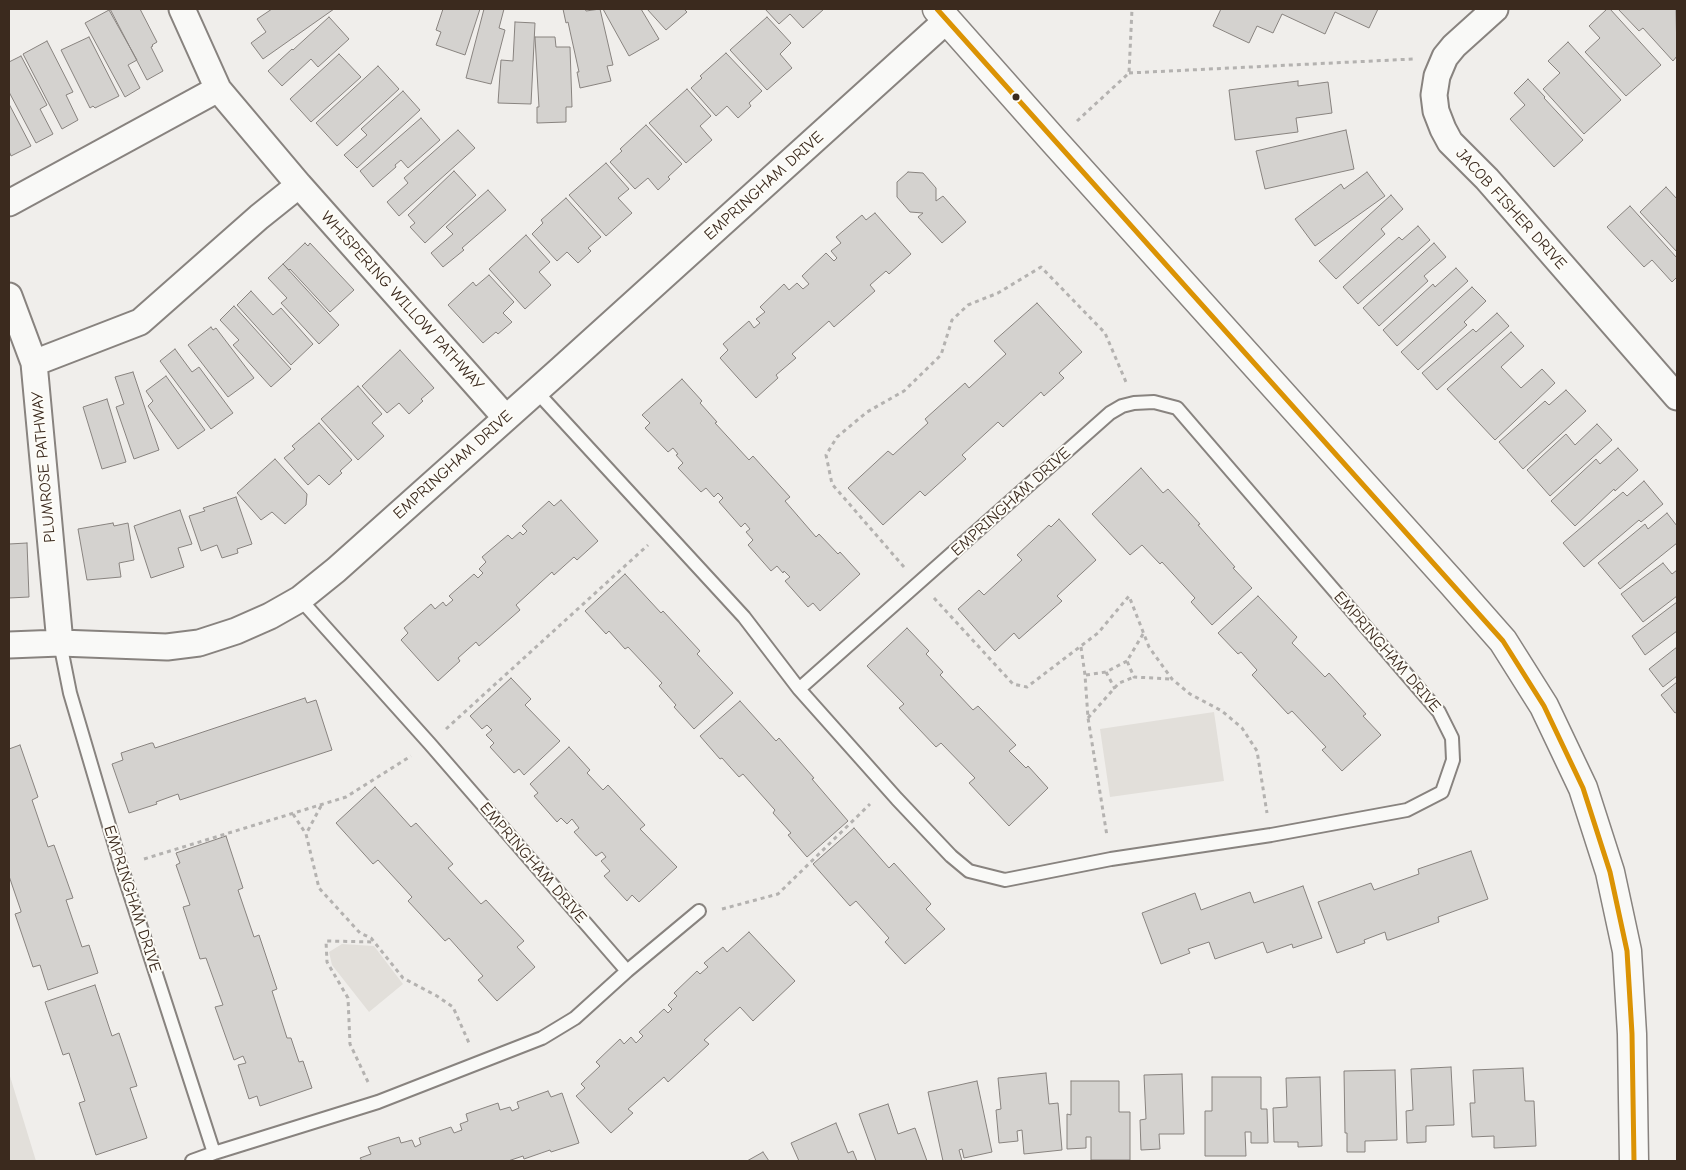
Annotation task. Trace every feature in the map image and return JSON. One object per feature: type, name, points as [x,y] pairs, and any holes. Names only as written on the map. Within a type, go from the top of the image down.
[{"type":"street","name":"WHISPERING WILLOW PATHWAY","points":[[182,9],[218,89],[299,185],[506,418]]},
{"type":"street","name":"JACOB FISHER DRIVE","points":[[1495,9],[1454,46],[1445,57],[1437,76],[1434,95],[1436,111],[1443,129],[1450,142],[1486,179],[1675,390]]},
{"type":"street","points":[[942,14],[1503,641],[1544,706],[1582,788],[1610,872],[1627,951],[1632,1034],[1634,1161]]},
{"type":"street","name":"EMPRINGHAM DRIVE","points":[[9,646],[60,643],[166,647],[199,643],[236,631],[270,616],[300,599],[336,570],[506,418],[942,14]]},
{"type":"street","points":[[9,202],[218,89]]},
{"type":"street","points":[[34,363],[140,322],[299,185]]},
{"type":"street","name":"PLUMROSE PATHWAY","points":[[9,296],[34,363],[60,643]]},
{"type":"lane","name":"EMPRINGHAM DRIVE","points":[[536,390],[744,617],[799,689],[886,788],[951,856],[969,871],[1005,880],[1111,859],[1271,835],[1407,810],[1442,792],[1453,760],[1452,738],[1439,712],[1176,408],[1154,402],[1134,403],[1122,406],[1110,413],[799,689]]},
{"type":"lane","name":"EMPRINGHAM DRIVE","points":[[300,599],[430,744],[627,971]]},
{"type":"lane","name":"EMPRINGHAM DRIVE","points":[[60,643],[70,693],[120,866],[214,1153]]},
{"type":"lane","points":[[192,1161],[378,1102],[542,1038],[575,1018],[699,910]]},
{"type":"path","points":[[1128,73],[1132,9]]},
{"type":"path","points":[[1054,141],[1128,73],[1445,57]]},
{"type":"path","points":[[1126,382],[1105,333],[1041,266],[998,293],[968,304],[952,320],[941,356],[904,391],[867,412],[837,437],[826,455],[832,484],[906,569],[1014,684],[1027,687],[1098,633],[1129,596],[1149,647],[1172,679],[1190,694],[1222,711],[1242,728],[1257,751],[1271,835]]},
{"type":"path","points":[[120,866],[346,797],[430,744],[665,531]]},
{"type":"path","points":[[1085,675],[1106,672],[1127,661],[1144,634]]},
{"type":"path","points":[[1081,646],[1088,718],[1111,859]]},
{"type":"path","points":[[1127,661],[1134,677]]},
{"type":"path","points":[[1106,672],[1115,689]]},
{"type":"path","points":[[1088,718],[1119,683],[1134,677],[1172,679]]},
{"type":"path","points":[[699,910],[720,909],[778,894],[886,788]]},
{"type":"path","points":[[306,834],[321,805]]},
{"type":"path","points":[[292,814],[306,834],[319,888],[360,932],[371,938],[403,978],[453,1007],[479,1064]]},
{"type":"path","points":[[374,942],[326,941],[327,962],[348,998],[350,1044],[378,1102]]},
{"type":"shaded area","points":[[1214,712],[1224,781],[1110,797],[1100,729]]},
{"type":"shaded area","points":[[342,944],[374,946],[403,984],[369,1012],[332,965],[329,952]]},
{"type":"shaded area","points":[[9,1073],[36,1161],[9,1161]]},
{"type":"building","points":[[110,9],[140,9],[157,42],[151,47],[163,71],[147,80]]},
{"type":"building","points":[[272,9],[334,9],[263,59],[251,43],[266,32],[257,19]]},
{"type":"building","points":[[443,9],[480,9],[465,55],[436,45],[441,32],[436,30]]},
{"type":"building","points":[[484,9],[504,9],[499,28],[505,30],[491,84],[466,78]]},
{"type":"building","points":[[563,9],[585,9],[586,11],[600,9],[613,65],[607,66],[611,81],[580,88],[577,72],[579,72],[568,22],[566,23]]},
{"type":"building","points":[[603,9],[641,9],[659,39],[629,56]]},
{"type":"building","points":[[647,9],[684,9],[687,12],[666,30]]},
{"type":"building","points":[[765,9],[824,9],[803,28],[790,14],[779,24]]},
{"type":"building","points":[[1221,9],[1378,9],[1369,28],[1335,12],[1325,34],[1282,14],[1273,33],[1257,26],[1249,43],[1213,26]]},
{"type":"building","points":[[1607,9],[1610,9],[1661,65],[1626,96],[1585,52],[1600,38],[1589,26]]},
{"type":"building","points":[[1618,9],[1676,9],[1677,56],[1673,61],[1643,28],[1639,31]]},
{"type":"building","points":[[109,10],[137,60],[128,65],[140,88],[125,97],[85,23]]},
{"type":"building","points":[[329,17],[349,39],[318,67],[311,59],[282,86],[268,71]]},
{"type":"building","points":[[767,17],[791,43],[780,54],[792,68],[767,90],[730,50]]},
{"type":"building","points":[[515,22],[535,23],[531,104],[498,103],[501,60],[513,61]]},
{"type":"building","points":[[89,37],[119,96],[95,108],[93,106],[90,108],[61,50]]},
{"type":"building","points":[[535,37],[555,37],[556,47],[570,47],[572,107],[566,107],[566,122],[537,123],[537,107],[539,107]]},
{"type":"building","points":[[47,41],[73,92],[66,95],[78,120],[62,129],[23,54]]},
{"type":"building","points":[[1568,42],[1621,100],[1584,134],[1543,89],[1560,73],[1548,61]]},
{"type":"building","points":[[726,53],[762,91],[749,103],[751,106],[738,118],[727,106],[716,116],[691,88],[702,78],[700,76]]},
{"type":"building","points":[[339,54],[361,77],[311,122],[290,99]]},
{"type":"building","points":[[21,56],[47,105],[40,109],[53,134],[36,143],[9,92],[9,62]]},
{"type":"building","points":[[378,66],[399,89],[337,146],[316,123]]},
{"type":"building","points":[[1528,79],[1583,140],[1554,167],[1510,119],[1525,105],[1514,93]]},
{"type":"building","points":[[1298,81],[1298,86],[1328,82],[1332,113],[1296,118],[1298,132],[1235,140],[1229,90]]},
{"type":"building","points":[[687,89],[711,116],[700,126],[712,140],[686,163],[649,123]]},
{"type":"building","points":[[403,91],[420,110],[357,168],[344,155],[367,135],[361,129]]},
{"type":"building","points":[[9,104],[31,146],[11,156],[9,151]]},
{"type":"building","points":[[421,118],[440,140],[408,168],[401,160],[395,165],[396,167],[373,187],[360,171]]},
{"type":"building","points":[[646,125],[682,164],[658,190],[648,178],[635,189],[610,162],[622,151],[620,149]]},
{"type":"building","points":[[458,130],[475,148],[399,216],[387,202],[408,183],[404,178]]},
{"type":"building","points":[[1346,130],[1354,169],[1265,189],[1256,151]]},
{"type":"building","points":[[606,163],[629,189],[618,198],[632,213],[606,236],[569,195]]},
{"type":"building","points":[[454,171],[476,195],[425,243],[410,227],[415,223],[408,215]]},
{"type":"building","points":[[908,172],[923,173],[936,188],[936,201],[943,196],[966,222],[942,243],[918,217],[923,213],[910,212],[897,197],[897,182]]},
{"type":"building","points":[[1367,172],[1385,196],[1315,246],[1295,219],[1341,184],[1344,189]]},
{"type":"building","points":[[1666,187],[1677,199],[1677,252],[1640,212]]},
{"type":"building","points":[[488,190],[506,210],[443,267],[431,253],[453,234],[446,227]]},
{"type":"building","points":[[1391,195],[1403,209],[1381,229],[1385,234],[1336,279],[1319,261]]},
{"type":"building","points":[[566,198],[601,237],[588,248],[591,251],[578,263],[567,252],[557,261],[532,234],[543,223],[541,220]]},
{"type":"building","points":[[1630,206],[1677,258],[1677,277],[1672,282],[1652,260],[1644,267],[1607,227]]},
{"type":"building","points":[[875,213],[911,254],[889,274],[886,271],[870,285],[875,291],[834,327],[829,321],[792,354],[796,358],[776,375],[778,378],[756,398],[720,358],[728,350],[723,344],[749,321],[754,328],[760,323],[756,319],[765,312],[760,307],[784,284],[789,290],[797,283],[803,289],[809,284],[802,276],[826,253],[834,261],[837,258],[831,251],[841,243],[836,237],[862,215],[866,220]]},
{"type":"building","points":[[1418,226],[1430,240],[1358,304],[1343,287],[1399,237],[1402,240]]},
{"type":"building","points":[[526,235],[550,262],[539,272],[551,285],[525,309],[489,269]]},
{"type":"building","points":[[305,243],[308,246],[310,243],[354,290],[330,312],[290,269],[283,264]]},
{"type":"building","points":[[1434,243],[1446,257],[1424,276],[1428,281],[1379,326],[1363,308]]},
{"type":"building","points":[[283,264],[339,325],[319,344],[281,303],[287,298],[268,278]]},
{"type":"building","points":[[1456,268],[1468,281],[1397,346],[1383,330],[1433,284],[1435,287]]},
{"type":"building","points":[[489,275],[514,302],[503,313],[512,322],[498,334],[496,332],[483,343],[448,305],[473,282],[476,286]]},
{"type":"building","points":[[1472,287],[1486,301],[1464,322],[1467,325],[1418,370],[1401,352]]},
{"type":"building","points":[[251,291],[273,315],[281,308],[313,344],[291,365],[237,305]]},
{"type":"building","points":[[1037,303],[1082,352],[1059,373],[1064,378],[1044,396],[1041,392],[1003,427],[998,422],[962,455],[966,459],[925,496],[920,491],[883,525],[848,488],[888,451],[893,455],[928,423],[925,419],[965,383],[969,388],[1006,354],[994,341]]},
{"type":"building","points":[[234,306],[291,369],[271,387],[233,345],[239,340],[220,320]]},
{"type":"building","points":[[1497,313],[1509,326],[1437,390],[1422,373],[1473,329],[1476,332]]},
{"type":"building","points":[[211,327],[213,330],[216,328],[254,378],[228,397],[188,345]]},
{"type":"building","points":[[1511,332],[1524,346],[1501,367],[1521,388],[1542,369],[1555,383],[1495,440],[1447,389]]},
{"type":"building","points":[[175,349],[192,372],[199,367],[233,413],[211,429],[160,361]]},
{"type":"building","points":[[400,350],[434,388],[421,399],[423,401],[409,414],[399,403],[387,413],[362,386]]},
{"type":"building","points":[[133,372],[159,450],[134,459],[116,407],[124,404],[115,377]]},
{"type":"building","points":[[166,376],[205,430],[178,449],[148,406],[153,401],[146,391]]},
{"type":"building","points":[[682,379],[702,401],[700,403],[717,422],[715,423],[749,460],[753,456],[790,497],[785,501],[816,537],[819,534],[838,554],[840,552],[860,574],[820,611],[813,603],[808,607],[785,581],[790,577],[784,571],[783,573],[777,566],[771,571],[748,545],[753,540],[746,532],[750,529],[745,523],[741,527],[719,502],[723,498],[718,493],[714,497],[706,488],[701,492],[678,468],[683,463],[673,448],[668,452],[645,428],[650,423],[642,415]]},
{"type":"building","points":[[358,386],[382,414],[372,423],[384,436],[358,460],[321,419]]},
{"type":"building","points":[[1566,390],[1586,411],[1523,469],[1499,442],[1545,401],[1549,405]]},
{"type":"building","points":[[107,399],[126,462],[102,469],[83,407]]},
{"type":"building","points":[[319,423],[352,460],[329,485],[319,475],[308,485],[284,458],[295,449],[292,446]]},
{"type":"building","points":[[1597,424],[1612,440],[1550,496],[1527,470],[1566,434],[1575,445]]},
{"type":"building","points":[[1618,448],[1638,470],[1615,491],[1614,489],[1575,526],[1551,501],[1596,459],[1600,464]]},
{"type":"building","points":[[275,459],[307,494],[306,505],[285,524],[272,512],[261,520],[237,493]]},
{"type":"building","points":[[1141,468],[1163,493],[1168,489],[1200,524],[1198,525],[1252,588],[1212,625],[1191,602],[1195,598],[1162,562],[1160,564],[1142,545],[1130,555],[1092,514]]},
{"type":"building","points":[[1644,481],[1663,504],[1641,522],[1639,520],[1584,567],[1563,543],[1623,492],[1627,496]]},
{"type":"building","points":[[236,497],[252,544],[237,549],[238,553],[222,558],[217,545],[201,551],[189,516],[205,511],[203,508]]},
{"type":"building","points":[[561,500],[598,541],[577,560],[574,557],[554,575],[552,572],[516,605],[520,610],[479,646],[476,642],[458,658],[460,661],[438,681],[401,640],[408,633],[404,628],[431,604],[435,609],[443,602],[446,606],[453,600],[449,596],[474,574],[478,578],[483,573],[479,569],[486,562],[482,557],[508,535],[512,539],[520,532],[523,535],[527,531],[522,526],[549,501],[554,506]]},
{"type":"building","points":[[180,510],[192,544],[178,548],[184,567],[151,578],[134,526]]},
{"type":"building","points":[[1667,513],[1677,526],[1677,543],[1620,589],[1598,563],[1645,524],[1648,529]]},
{"type":"building","points":[[1059,519],[1096,560],[1057,596],[1062,601],[1019,639],[1014,633],[995,651],[958,609],[979,590],[984,595],[1022,560],[1017,555],[1049,525],[1051,527]]},
{"type":"building","points":[[113,523],[114,526],[128,523],[134,560],[119,563],[121,577],[87,580],[78,529]]},
{"type":"building","points":[[27,543],[29,597],[9,598],[9,544]]},
{"type":"building","points":[[1663,563],[1672,574],[1677,570],[1677,596],[1643,622],[1621,594]]},
{"type":"building","points":[[625,574],[700,651],[697,654],[733,693],[694,729],[674,707],[676,705],[659,686],[662,683],[628,647],[625,649],[609,631],[606,634],[585,611]]},
{"type":"building","points":[[1258,596],[1297,637],[1292,643],[1325,677],[1329,673],[1366,714],[1363,716],[1381,735],[1342,771],[1322,750],[1326,747],[1292,711],[1288,714],[1252,675],[1257,670],[1241,652],[1238,654],[1218,633]]},
{"type":"building","points":[[1677,602],[1677,631],[1645,655],[1632,636]]},
{"type":"building","points":[[907,628],[929,651],[926,654],[943,672],[940,675],[973,710],[978,706],[1016,745],[1009,751],[1026,768],[1028,766],[1048,788],[1009,826],[969,783],[975,778],[941,743],[936,747],[899,708],[904,704],[867,666]]},
{"type":"building","points":[[1677,647],[1677,676],[1663,687],[1649,669]]},
{"type":"building","points":[[511,678],[531,699],[525,705],[560,741],[524,775],[519,769],[514,773],[490,747],[494,743],[486,735],[492,730],[487,725],[482,729],[470,716]]},
{"type":"building","points":[[1677,682],[1677,712],[1675,713],[1661,695]]},
{"type":"building","points":[[305,698],[307,703],[316,700],[332,750],[180,800],[178,794],[156,802],[157,804],[129,813],[112,764],[123,760],[121,753],[151,743],[153,743],[155,748]]},
{"type":"building","points":[[740,701],[776,741],[779,738],[848,821],[807,857],[788,835],[791,833],[773,813],[775,810],[743,774],[739,777],[700,736]]},
{"type":"building","points":[[20,745],[38,797],[32,800],[48,847],[54,845],[73,898],[66,900],[82,947],[89,945],[98,973],[48,990],[40,965],[33,967],[15,914],[21,911],[9,876],[9,749]]},
{"type":"building","points":[[569,747],[590,770],[587,773],[603,790],[608,785],[645,825],[640,829],[677,867],[639,902],[632,895],[627,901],[604,876],[610,871],[601,861],[606,857],[602,852],[596,856],[574,832],[579,828],[572,819],[567,824],[561,818],[557,822],[534,796],[538,793],[530,784]]},
{"type":"building","points":[[375,787],[411,827],[416,823],[453,864],[448,868],[481,904],[486,900],[524,941],[517,947],[535,967],[497,1001],[478,980],[483,976],[449,938],[445,941],[408,901],[412,897],[378,860],[373,864],[336,823]]},
{"type":"building","points":[[854,828],[889,868],[894,863],[931,904],[926,909],[945,929],[905,964],[885,942],[889,938],[856,901],[850,906],[813,864]]},
{"type":"building","points":[[226,836],[243,888],[238,890],[254,937],[259,935],[277,989],[272,991],[287,1038],[291,1038],[299,1062],[303,1061],[312,1088],[260,1106],[257,1096],[249,1099],[238,1065],[246,1063],[243,1056],[234,1060],[215,1007],[223,1005],[206,958],[200,959],[183,907],[190,905],[176,865],[180,863],[176,853]]},
{"type":"building","points":[[1471,851],[1488,899],[1438,917],[1439,922],[1389,940],[1387,940],[1385,932],[1364,940],[1365,943],[1337,953],[1318,902],[1371,883],[1374,890],[1419,874],[1418,869]]},
{"type":"building","points":[[1303,886],[1322,938],[1293,948],[1292,944],[1267,953],[1263,942],[1215,959],[1209,942],[1188,949],[1190,953],[1161,964],[1142,913],[1195,893],[1201,910],[1250,892],[1254,903]]},
{"type":"building","points":[[749,932],[795,981],[753,1021],[740,1007],[704,1040],[709,1044],[668,1082],[664,1077],[628,1109],[633,1113],[611,1133],[576,1096],[585,1088],[581,1084],[600,1066],[596,1062],[620,1039],[624,1044],[631,1037],[636,1043],[643,1036],[639,1032],[664,1009],[668,1013],[672,1009],[668,1005],[677,996],[674,993],[697,971],[700,974],[708,967],[704,963],[723,947],[727,952]]},
{"type":"building","points":[[95,985],[112,1036],[119,1033],[137,1086],[130,1088],[147,1138],[96,1155],[79,1103],[85,1101],[69,1053],[63,1055],[45,1002]]},
{"type":"building","points":[[1451,1067],[1454,1125],[1426,1126],[1426,1142],[1407,1143],[1406,1111],[1413,1110],[1411,1069]]},
{"type":"building","points":[[1523,1068],[1525,1101],[1534,1101],[1536,1146],[1494,1148],[1494,1136],[1472,1137],[1470,1103],[1475,1103],[1473,1070]]},
{"type":"building","points":[[1395,1070],[1397,1140],[1365,1141],[1365,1152],[1347,1152],[1344,1071]]},
{"type":"building","points":[[1046,1073],[1049,1104],[1058,1103],[1062,1150],[1024,1154],[1022,1130],[1017,1131],[1018,1141],[999,1143],[996,1110],[1001,1109],[998,1078]]},
{"type":"building","points":[[1182,1074],[1184,1134],[1159,1134],[1160,1149],[1141,1150],[1140,1120],[1146,1119],[1144,1075]]},
{"type":"building","points":[[1212,1077],[1261,1077],[1261,1109],[1267,1109],[1268,1143],[1251,1143],[1251,1132],[1245,1132],[1246,1156],[1205,1156],[1205,1111],[1212,1111]]},
{"type":"building","points":[[1320,1077],[1322,1146],[1298,1147],[1298,1142],[1274,1142],[1273,1108],[1287,1107],[1286,1078]]},
{"type":"building","points":[[977,1081],[992,1152],[964,1158],[962,1149],[959,1150],[962,1161],[943,1161],[928,1092]]},
{"type":"building","points":[[1071,1081],[1119,1081],[1119,1112],[1130,1112],[1130,1160],[1091,1160],[1091,1137],[1086,1137],[1086,1148],[1067,1149],[1067,1114],[1071,1115]]},
{"type":"building","points":[[548,1091],[551,1097],[562,1093],[579,1143],[524,1159],[523,1156],[508,1161],[362,1161],[360,1158],[371,1154],[368,1147],[399,1137],[401,1143],[412,1140],[415,1147],[421,1144],[419,1138],[451,1127],[454,1133],[462,1130],[460,1124],[468,1121],[466,1114],[498,1103],[500,1110],[510,1107],[512,1111],[519,1108],[517,1102]]},
{"type":"building","points":[[888,1104],[898,1134],[915,1128],[927,1161],[876,1161],[859,1114]]},
{"type":"building","points":[[836,1123],[848,1153],[853,1151],[857,1161],[799,1161],[791,1143]]},
{"type":"building","points":[[763,1152],[769,1161],[747,1161]]},
{"type":"transit line","points":[[937,9],[1503,641],[1544,706],[1583,788],[1610,872],[1627,951],[1632,1034],[1634,1161]]}]
